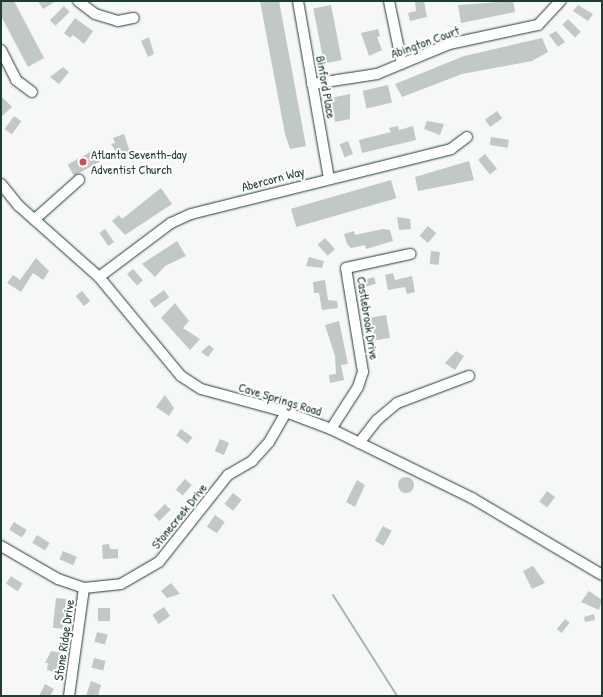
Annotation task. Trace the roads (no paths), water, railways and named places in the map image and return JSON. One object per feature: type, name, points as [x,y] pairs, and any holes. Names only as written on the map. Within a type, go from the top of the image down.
[{"type":"street","points":[[78,1],[94,14],[118,20],[134,18]]},
{"type":"street","name":"Binford Place","points":[[298,1],[328,178]]},
{"type":"street","points":[[389,1],[402,64]]},
{"type":"street","name":"Abington Court","points":[[312,84],[377,74],[449,44],[538,24],[560,1]]},
{"type":"street","points":[[1,50],[16,80],[32,92]]},
{"type":"street","name":"Abercorn Way","points":[[99,277],[171,223],[191,214],[328,178],[451,149],[467,137]]},
{"type":"street","points":[[35,219],[79,180]]},
{"type":"street","name":"Cave Springs Road","points":[[1,184],[35,219],[99,277],[181,376],[200,389],[286,412],[331,429],[472,498],[602,575]]},
{"type":"street","name":"Castlebrook Drive","points":[[331,429],[358,387],[363,372],[346,268],[410,254]]},
{"type":"street","points":[[359,443],[377,420],[397,403],[469,376]]},
{"type":"street","name":"Stonecreek Drive","points":[[1,546],[58,579],[84,588],[121,584],[158,562],[228,475],[252,461],[269,442],[286,412]]},
{"type":"street","name":"Stone Ridge Drive","points":[[69,696],[84,588]]},
{"type":"waterway","points":[[333,595],[397,696]]},
{"type":"place","name":"Atlanta Seventh-day Adventist Church","points":[[83,162]]}]
